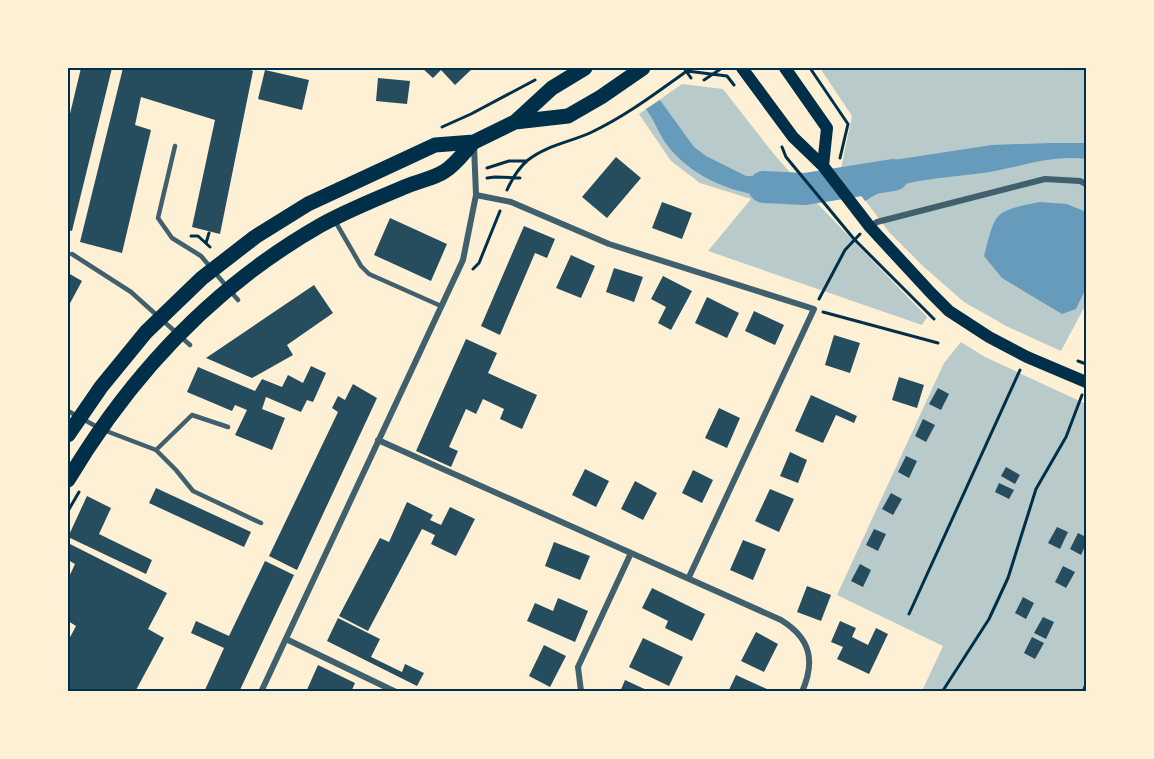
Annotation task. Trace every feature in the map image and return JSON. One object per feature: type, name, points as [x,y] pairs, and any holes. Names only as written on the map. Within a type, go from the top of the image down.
[{"type":"main road","points":[[68,435],[73,414],[101,387],[160,317],[213,269],[255,237],[308,204],[435,145],[474,141],[515,122],[565,76],[585,68]]},
{"type":"main road","points":[[515,122],[568,116],[643,68]]},
{"type":"main road","points":[[742,68],[793,137],[830,168],[852,204],[870,227],[931,293],[968,325],[1027,357],[1086,382]]},
{"type":"main road","points":[[785,68],[827,128],[830,168]]},
{"type":"main road","points":[[68,480],[124,395],[234,295],[268,259],[334,219],[374,199],[446,171],[474,141]]},
{"type":"street","points":[[261,692],[463,260],[476,195],[474,141]]},
{"type":"street","points":[[870,227],[877,222],[1045,179],[1080,181],[1086,184]]},
{"type":"street","points":[[476,195],[504,200],[609,244],[814,309],[689,577]]},
{"type":"street","points":[[378,440],[631,554],[689,577],[792,626],[807,648],[811,662],[802,692]]},
{"type":"street","points":[[581,691],[578,667],[631,554]]},
{"type":"street","points":[[286,639],[396,692]]},
{"type":"lane","points":[[176,146],[159,218],[172,238],[196,253],[213,269],[234,295]]},
{"type":"lane","points":[[334,219],[361,267],[369,274],[441,306]]},
{"type":"lane","points":[[72,254],[130,292],[184,340]]},
{"type":"lane","points":[[73,414],[101,429],[156,450],[193,491],[261,523]]},
{"type":"lane","points":[[156,450],[192,415],[228,427]]},
{"type":"path","points":[[704,80],[722,68]]},
{"type":"path","points":[[810,68],[848,124],[830,168]]},
{"type":"path","points":[[685,69],[711,75]]},
{"type":"path","points":[[685,69],[691,78]]},
{"type":"path","points":[[455,277],[469,273],[479,263],[512,178],[526,161],[542,150],[592,133],[635,108],[685,69]]},
{"type":"path","points":[[471,114],[539,78]]},
{"type":"path","points":[[786,157],[854,239],[845,250],[814,309],[938,343]]},
{"type":"path","points":[[482,179],[520,178]]},
{"type":"path","points":[[206,243],[208,233]]},
{"type":"path","points":[[1069,357],[1086,364]]},
{"type":"path","points":[[909,614],[1020,370]]},
{"type":"path","points":[[942,692],[989,619],[1008,578],[1036,489],[1066,437],[1081,397]]},
{"type":"path","points":[[68,511],[82,486]]},
{"type":"path","points":[[1083,692],[1086,684]]},
{"type":"shaded area","points":[[820,68],[1086,68],[1086,304],[1061,351],[1008,327],[964,302],[889,232],[841,168],[852,116]]},
{"type":"shaded area","points":[[682,84],[723,89],[773,153],[815,201],[927,317],[922,325],[708,251],[751,199],[700,183],[671,161],[639,114]]},
{"type":"shaded area","points":[[961,342],[985,357],[1086,404],[1086,691],[922,691],[943,646],[837,595],[944,363]]},
{"type":"water","points":[[660,100],[694,147],[706,156],[746,176],[794,175],[815,201],[754,195],[734,190],[698,173],[681,161],[667,145],[646,109]]},
{"type":"water","points":[[1086,143],[1086,159],[1051,159],[995,171],[911,183],[879,193],[865,201],[841,168],[992,145]]},
{"type":"water","points":[[1039,202],[1067,204],[1086,212],[1086,288],[1076,309],[1062,314],[1002,278],[984,256],[991,230],[999,216],[1013,208]]},
{"type":"building","points":[[81,68],[112,68],[72,231],[68,230],[68,122]]},
{"type":"building","points":[[123,68],[245,68],[253,71],[220,234],[192,227],[215,120],[141,97],[135,125],[151,130],[122,253],[80,242]]},
{"type":"building","points":[[422,68],[473,68],[455,85],[441,70],[433,78]]},
{"type":"building","points":[[265,70],[309,80],[302,110],[258,99]]},
{"type":"building","points":[[378,78],[410,81],[407,104],[376,101]]},
{"type":"building","points":[[616,157],[641,178],[607,218],[582,197]]},
{"type":"building","points":[[662,202],[692,213],[682,239],[652,228]]},
{"type":"building","points":[[390,218],[447,244],[431,281],[374,255]]},
{"type":"building","points":[[524,226],[555,239],[547,258],[535,253],[500,335],[481,326]]},
{"type":"building","points":[[571,255],[595,266],[581,298],[556,288]]},
{"type":"building","points":[[614,268],[643,277],[634,302],[606,292]]},
{"type":"building","points":[[68,273],[82,281],[68,307]]},
{"type":"building","points":[[663,276],[692,291],[671,330],[658,323],[666,307],[651,299]]},
{"type":"building","points":[[314,285],[333,313],[287,345],[293,355],[252,378],[206,358]]},
{"type":"building","points":[[707,297],[739,313],[727,338],[695,323]]},
{"type":"building","points":[[754,311],[784,325],[775,345],[745,331]]},
{"type":"building","points":[[834,335],[860,343],[850,373],[825,365]]},
{"type":"building","points":[[466,339],[497,353],[488,373],[537,395],[522,429],[500,419],[504,409],[483,399],[476,414],[466,409],[449,447],[458,451],[451,467],[416,451]]},
{"type":"building","points":[[311,366],[326,373],[313,402],[307,400],[301,412],[266,397],[262,409],[285,418],[272,450],[235,435],[247,410],[235,405],[232,411],[187,392],[198,367],[255,391],[262,379],[282,387],[288,375],[303,383]]},
{"type":"building","points":[[899,377],[924,385],[917,408],[892,400]]},
{"type":"building","points":[[353,384],[377,398],[297,570],[269,556],[338,412],[332,408],[338,396],[345,400]]},
{"type":"building","points":[[938,388],[949,394],[941,410],[929,404]]},
{"type":"building","points":[[811,395],[857,416],[854,423],[836,415],[823,443],[795,431]]},
{"type":"building","points":[[719,408],[740,418],[727,448],[705,438]]},
{"type":"building","points":[[923,419],[935,425],[926,442],[915,436]]},
{"type":"building","points":[[790,452],[807,460],[798,483],[780,476]]},
{"type":"building","points":[[906,456],[917,461],[909,478],[898,472]]},
{"type":"building","points":[[1006,467],[1020,475],[1015,484],[1001,476]]},
{"type":"building","points":[[585,469],[609,481],[596,507],[572,495]]},
{"type":"building","points":[[693,470],[713,480],[702,503],[682,493]]},
{"type":"building","points":[[635,481],[657,493],[643,520],[621,509]]},
{"type":"building","points":[[999,483],[1014,490],[1009,499],[995,492]]},
{"type":"building","points":[[156,488],[251,532],[244,547],[149,503]]},
{"type":"building","points":[[770,489],[794,499],[779,532],[755,521]]},
{"type":"building","points":[[891,493],[902,499],[893,515],[882,509]]},
{"type":"building","points":[[87,496],[111,508],[99,534],[152,560],[146,574],[68,537]]},
{"type":"building","points":[[407,502],[433,515],[430,520],[441,525],[450,507],[475,519],[456,556],[431,544],[435,535],[422,529],[368,631],[339,616],[380,538],[389,542]]},
{"type":"building","points":[[1057,527],[1068,532],[1060,549],[1048,543]]},
{"type":"building","points":[[874,529],[886,534],[878,551],[866,545]]},
{"type":"building","points":[[1078,533],[1086,537],[1086,544],[1081,555],[1070,549]]},
{"type":"building","points":[[743,540],[766,549],[753,580],[730,570]]},
{"type":"building","points":[[554,542],[590,556],[580,580],[545,566]]},
{"type":"building","points":[[68,543],[167,593],[148,629],[164,638],[135,692],[68,692],[68,641],[76,626],[68,621],[68,579],[75,564],[68,560]]},
{"type":"building","points":[[265,561],[294,575],[239,692],[204,692],[224,648],[191,633],[196,621],[229,636]]},
{"type":"building","points":[[860,564],[871,570],[863,587],[851,581]]},
{"type":"building","points":[[1063,566],[1075,572],[1066,588],[1055,582]]},
{"type":"building","points":[[807,586],[831,595],[821,621],[797,612]]},
{"type":"building","points":[[652,588],[705,614],[692,641],[665,628],[668,621],[642,608]]},
{"type":"building","points":[[1023,597],[1034,603],[1026,619],[1015,613]]},
{"type":"building","points":[[558,598],[588,611],[575,642],[527,621],[535,603],[553,611]]},
{"type":"building","points":[[1043,617],[1054,622],[1046,639],[1034,633]]},
{"type":"building","points":[[338,618],[380,639],[371,657],[402,672],[405,664],[424,673],[417,686],[327,641]]},
{"type":"building","points":[[840,621],[856,628],[852,637],[868,645],[876,628],[888,634],[869,674],[837,659],[843,647],[831,642]]},
{"type":"building","points":[[756,632],[778,644],[764,672],[741,661]]},
{"type":"building","points":[[1032,637],[1044,643],[1035,659],[1024,653]]},
{"type":"building","points":[[643,638],[683,657],[669,686],[629,667]]},
{"type":"building","points":[[544,645],[566,656],[550,687],[529,676]]},
{"type":"building","points":[[318,665],[355,683],[351,692],[306,692]]},
{"type":"building","points":[[736,675],[769,690],[768,692],[728,692]]},
{"type":"building","points":[[625,680],[651,692],[620,692]]},
{"type":"waterway","points":[[764,187],[805,189],[893,175]]}]
